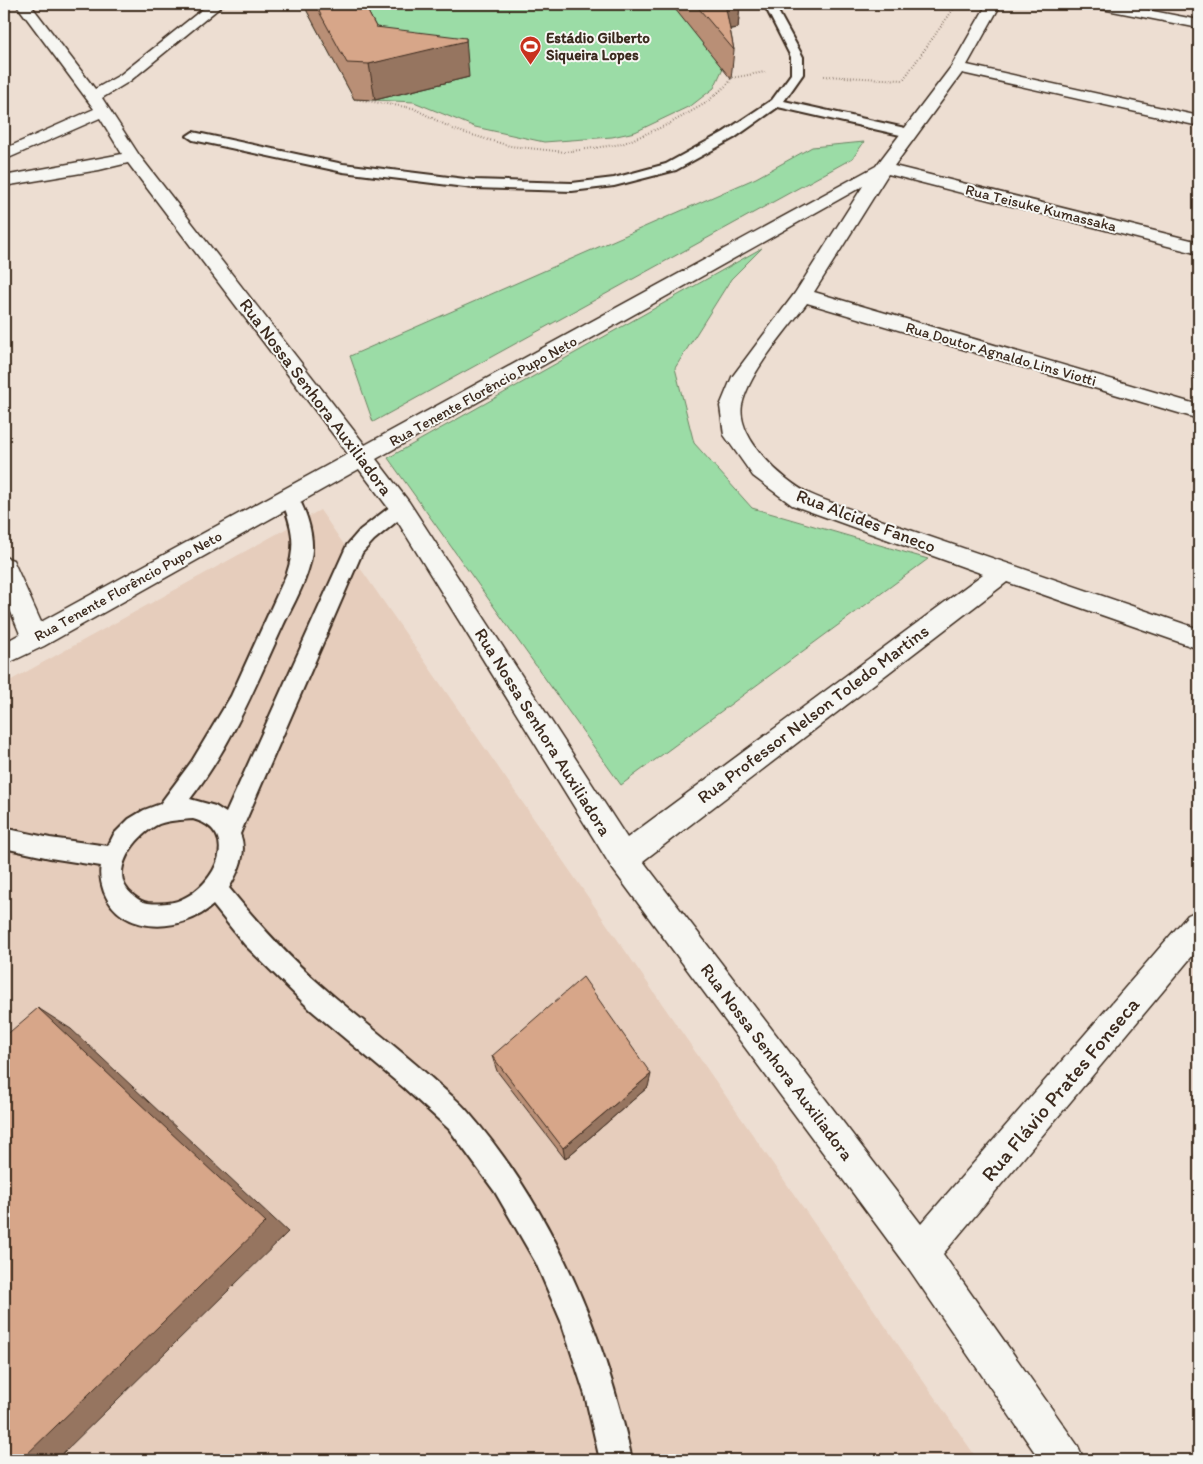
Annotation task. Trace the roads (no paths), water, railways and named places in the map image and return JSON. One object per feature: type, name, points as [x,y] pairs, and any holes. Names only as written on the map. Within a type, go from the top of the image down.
[{"type":"street","points":[[4,154],[97,104],[125,78],[217,4]]},
{"type":"street","name":"Rua Alcides Faneco","points":[[994,4],[958,68],[883,168],[803,295],[742,377],[731,406],[735,435],[761,470],[800,499],[855,520],[1199,639]]},
{"type":"street","points":[[1097,4],[1199,24]]},
{"type":"street","name":"Rua Nossa Senhora Auxiliadora","points":[[32,7],[132,157],[401,508],[623,858],[920,1253],[1064,1460]]},
{"type":"street","points":[[958,68],[1199,121]]},
{"type":"street","points":[[4,180],[99,165],[132,157]]},
{"type":"street","name":"Rua Teisuke Kumassaka","points":[[883,168],[1199,248]]},
{"type":"street","name":"Rua Tenente Florêncio Pupo Neto","points":[[4,656],[289,496],[363,457],[883,168]]},
{"type":"street","name":"Rua Doutor Agnaldo Lins Viotti","points":[[803,295],[1199,412]]},
{"type":"street","points":[[4,566],[36,639]]},
{"type":"street","name":"Rua Professor Nelson Toledo Martins","points":[[623,858],[1004,571]]},
{"type":"street","name":"Rua Flávio Prates Fonseca","points":[[920,1253],[1199,925]]},
{"type":"lane","points":[[193,136],[343,168],[473,184],[572,187],[614,182],[671,167],[729,135],[776,103],[797,74],[797,57],[769,4]]},
{"type":"lane","points":[[776,103],[909,133]]},
{"type":"lane","points":[[168,810],[189,786],[214,749],[282,607],[302,554],[302,537],[298,518],[289,496]]},
{"type":"lane","points":[[229,833],[354,550],[367,535],[401,508]]},
{"type":"lane","points":[[193,809],[215,817],[229,833],[232,851],[227,870],[215,889],[192,907],[165,915],[139,912],[120,900],[111,880],[114,857],[125,836],[145,820],[168,810],[193,809]]},
{"type":"lane","points":[[4,838],[50,848],[114,857]]},
{"type":"lane","points":[[215,889],[254,937],[320,1001],[412,1078],[458,1120],[505,1182],[546,1253],[575,1320],[600,1395],[616,1460]]},
{"type":"place","name":"Estádio Gilberto Siqueira Lopes","points":[[530,66]]}]
